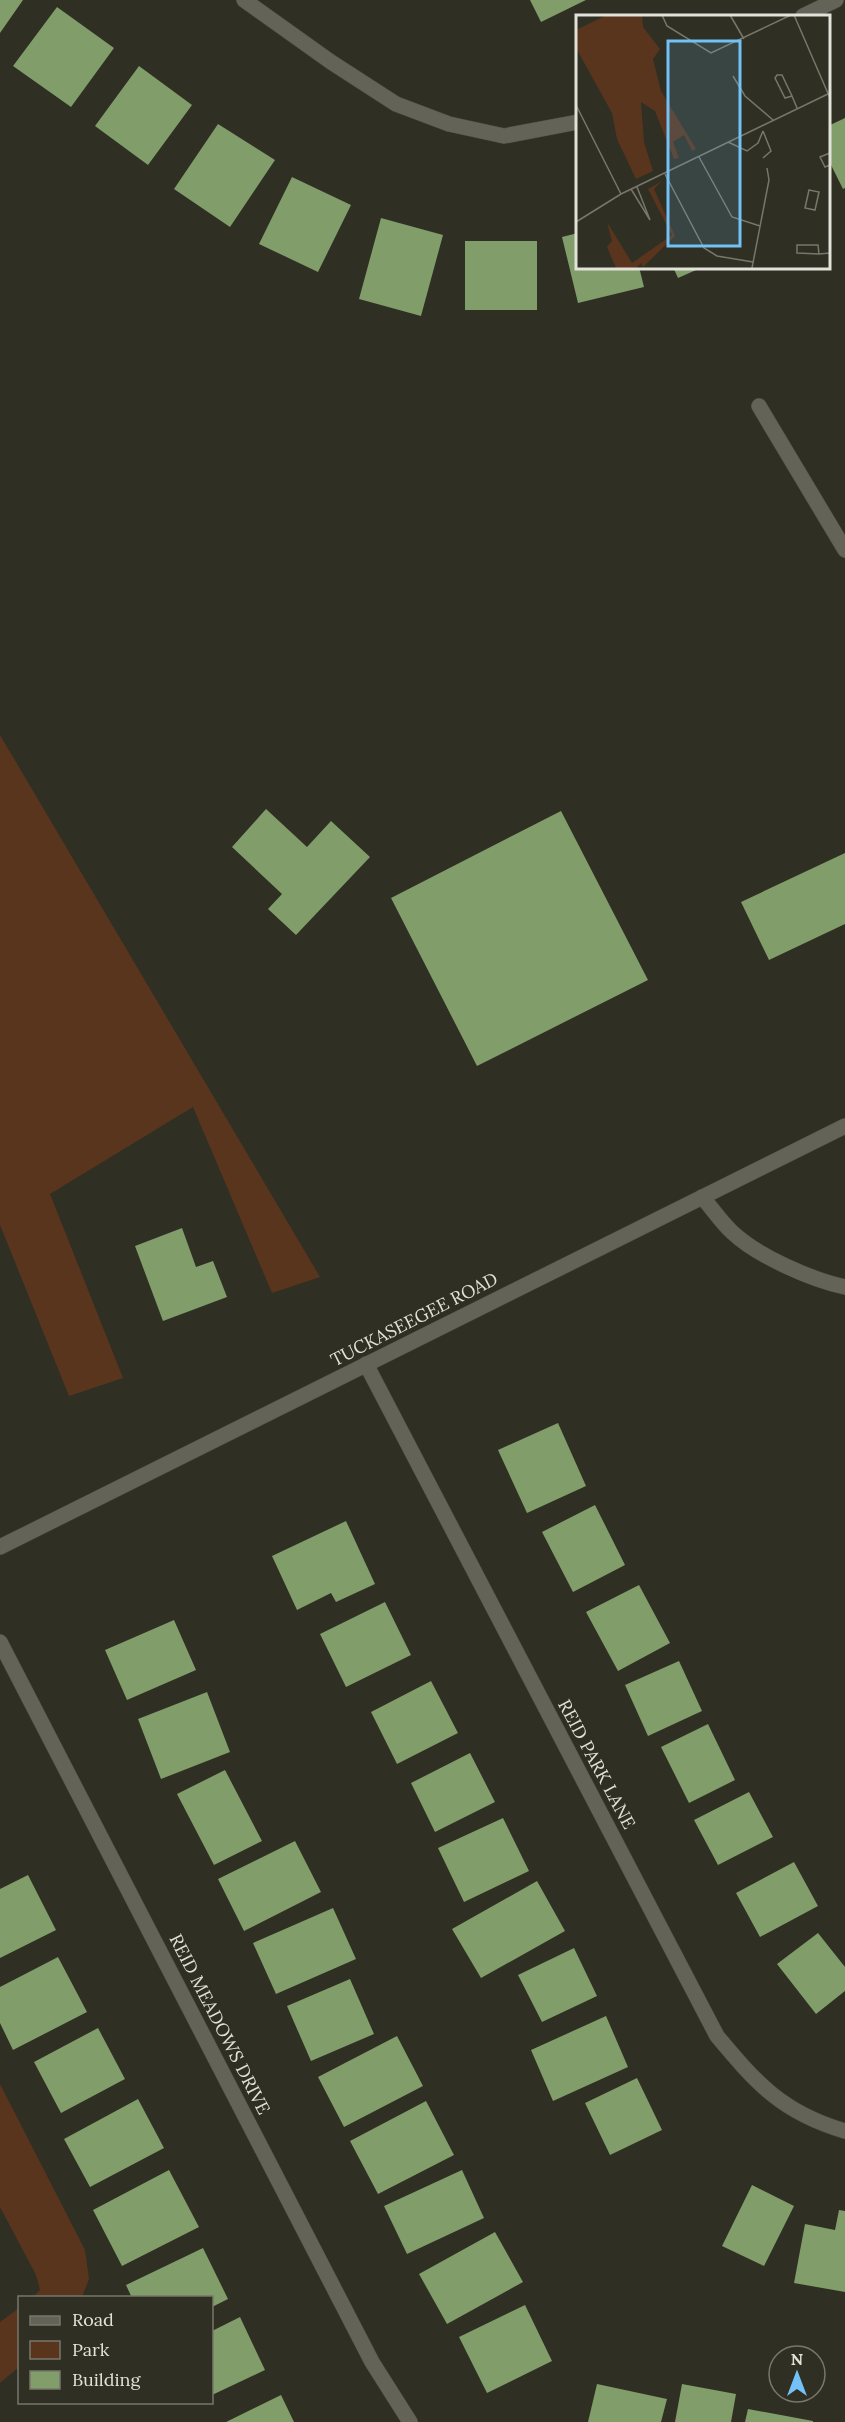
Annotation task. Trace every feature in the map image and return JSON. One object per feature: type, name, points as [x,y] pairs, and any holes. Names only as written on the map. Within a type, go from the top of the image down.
[{"type":"street","points":[[244,0],[331,62],[396,104],[448,124],[504,135],[576,122]]},
{"type":"street","points":[[805,15],[836,0]]},
{"type":"street","points":[[759,406],[845,550]]},
{"type":"street","name":"TUCKASEEGEE ROAD","points":[[0,1547],[845,1126]]},
{"type":"street","points":[[702,1197],[733,1233],[772,1259],[828,1283],[845,1287]]},
{"type":"street","name":"REID PARK LANE","points":[[366,1364],[717,2036],[751,2077],[789,2109],[845,2131]]},
{"type":"street","name":"REID MEADOWS DRIVE","points":[[0,1642],[372,2362],[410,2422]]},
{"type":"green space","points":[[0,735],[320,1277],[272,1293],[193,1107],[50,1194],[123,1378],[69,1396],[0,1225]]},
{"type":"green space","points":[[0,2084],[85,2250],[89,2279],[82,2296],[34,2296],[40,2290],[36,2275],[0,2207]]},
{"type":"green space","points":[[18,2309],[18,2368],[0,2383],[0,2322]]},
{"type":"building","points":[[0,0],[23,0],[0,33]]},
{"type":"building","points":[[530,0],[586,0],[541,22]]},
{"type":"building","points":[[57,7],[114,48],[71,107],[13,66]]},
{"type":"building","points":[[139,66],[192,105],[148,165],[95,126]]},
{"type":"building","points":[[845,118],[845,188],[843,189],[830,163],[830,125]]},
{"type":"building","points":[[218,124],[275,160],[230,227],[174,189]]},
{"type":"building","points":[[292,177],[351,205],[318,272],[259,244]]},
{"type":"building","points":[[381,218],[443,235],[421,316],[359,299]]},
{"type":"building","points":[[576,234],[576,268],[639,268],[644,287],[578,303],[562,237]]},
{"type":"building","points":[[465,241],[537,241],[537,310],[465,310]]},
{"type":"building","points":[[673,268],[701,268],[678,278]]},
{"type":"building","points":[[266,809],[307,847],[331,821],[370,857],[296,935],[268,909],[282,894],[232,847]]},
{"type":"building","points":[[561,811],[648,980],[477,1066],[391,898]]},
{"type":"building","points":[[845,853],[845,924],[769,960],[741,902]]},
{"type":"building","points":[[182,1228],[196,1267],[213,1261],[227,1297],[163,1321],[135,1246]]},
{"type":"building","points":[[558,1423],[586,1486],[527,1513],[498,1450]]},
{"type":"building","points":[[595,1505],[625,1565],[573,1592],[542,1532]]},
{"type":"building","points":[[346,1521],[375,1584],[336,1602],[331,1593],[297,1610],[272,1556]]},
{"type":"building","points":[[639,1585],[670,1643],[618,1671],[586,1612]]},
{"type":"building","points":[[385,1602],[411,1655],[346,1687],[320,1634]]},
{"type":"building","points":[[174,1620],[196,1670],[127,1700],[105,1650]]},
{"type":"building","points":[[679,1661],[702,1711],[648,1736],[625,1685]]},
{"type":"building","points":[[431,1681],[458,1733],[397,1764],[371,1712]]},
{"type":"building","points":[[207,1692],[230,1752],[161,1779],[138,1719]]},
{"type":"building","points":[[708,1724],[735,1780],[689,1803],[661,1747]]},
{"type":"building","points":[[470,1753],[495,1802],[435,1832],[411,1783]]},
{"type":"building","points":[[225,1770],[262,1841],[214,1865],[177,1794]]},
{"type":"building","points":[[749,1792],[773,1837],[718,1865],[694,1820]]},
{"type":"building","points":[[503,1818],[529,1871],[464,1902],[438,1848]]},
{"type":"building","points":[[295,1841],[321,1892],[244,1931],[218,1879]]},
{"type":"building","points":[[794,1862],[818,1906],[760,1937],[736,1893]]},
{"type":"building","points":[[28,1875],[56,1930],[0,1958],[0,1889]]},
{"type":"building","points":[[537,1881],[565,1931],[481,1978],[452,1929]]},
{"type":"building","points":[[333,1908],[356,1959],[276,1994],[253,1943]]},
{"type":"building","points":[[818,1933],[845,1967],[845,1991],[816,2014],[777,1964]]},
{"type":"building","points":[[574,1948],[597,1996],[542,2022],[518,1975]]},
{"type":"building","points":[[58,1957],[87,2012],[13,2050],[0,2023],[0,1987]]},
{"type":"building","points":[[350,1979],[374,2034],[311,2061],[287,2006]]},
{"type":"building","points":[[606,2016],[628,2067],[553,2101],[531,2050]]},
{"type":"building","points":[[98,2028],[125,2079],[61,2113],[34,2062]]},
{"type":"building","points":[[397,2036],[423,2086],[344,2127],[318,2077]]},
{"type":"building","points":[[637,2078],[662,2130],[610,2155],[585,2103]]},
{"type":"building","points":[[138,2099],[164,2148],[90,2187],[64,2139]]},
{"type":"building","points":[[426,2101],[454,2155],[378,2194],[350,2141]]},
{"type":"building","points":[[169,2170],[199,2227],[122,2266],[93,2210]]},
{"type":"building","points":[[462,2170],[484,2218],[407,2254],[384,2206]]},
{"type":"building","points":[[752,2185],[794,2206],[764,2266],[722,2246]]},
{"type":"building","points":[[839,2210],[845,2211],[845,2292],[794,2283],[805,2224],[835,2230]]},
{"type":"building","points":[[495,2232],[523,2282],[447,2324],[419,2274]]},
{"type":"building","points":[[203,2248],[228,2299],[213,2306],[213,2296],[131,2296],[126,2285]]},
{"type":"building","points":[[525,2305],[552,2361],[487,2393],[459,2337]]},
{"type":"building","points":[[240,2317],[265,2370],[213,2395],[213,2330]]},
{"type":"building","points":[[597,2384],[667,2399],[661,2422],[588,2422]]},
{"type":"building","points":[[682,2384],[736,2394],[731,2422],[675,2422]]},
{"type":"building","points":[[281,2395],[294,2422],[226,2422]]},
{"type":"building","points":[[748,2409],[813,2421],[813,2422],[745,2422]]}]
